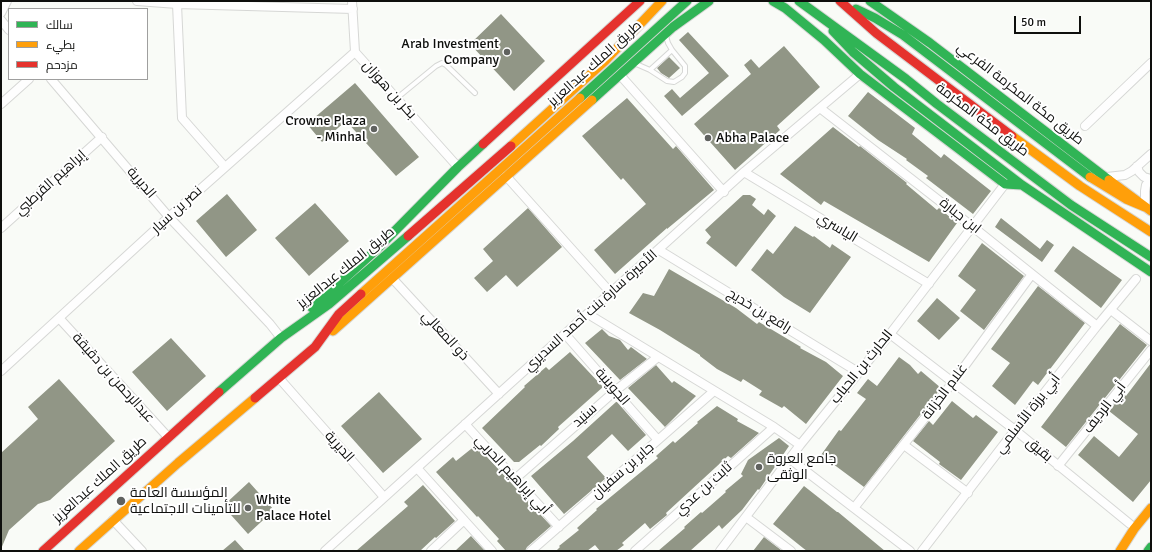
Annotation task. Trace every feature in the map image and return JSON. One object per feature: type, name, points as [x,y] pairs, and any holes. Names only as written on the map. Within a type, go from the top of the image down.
[{"type":"main road","points":[[294,328],[316,305],[376,250],[458,167],[640,1]]},
{"type":"main road","name":"طريق الملك عبدالعزيز","points":[[43,551],[168,437],[281,338],[329,304],[467,185],[605,61],[662,1]]},
{"type":"main road","name":"طريق الملك عبدالعزيز","points":[[79,551],[315,347],[339,314],[687,1]]},
{"type":"main road","points":[[315,347],[672,27],[709,1]]},
{"type":"main road","points":[[773,1],[785,8],[860,74],[1005,184],[1022,185]]},
{"type":"main road","name":"طريق مكة المكرمة","points":[[799,1],[906,79],[1071,205],[1151,257]]},
{"type":"main road","points":[[840,1],[875,18],[903,35],[937,59],[1010,117],[1096,182],[1126,199],[1148,209]]},
{"type":"main road","name":"طريق مكة المكرمة","points":[[840,1],[876,32],[958,96],[1080,186],[1151,232]]},
{"type":"main road","name":"طريق مكة المكرمة الفرعي","points":[[870,1],[930,43],[1148,209]]},
{"type":"main road","points":[[815,13],[853,52],[894,87],[1022,185],[1151,272]]},
{"type":"main road","points":[[1123,548],[1134,529],[1151,508]]},
{"type":"main road","points":[[1123,548],[1151,521]]},
{"type":"main road","points":[[1148,551],[1151,548]]},
{"type":"street","points":[[1,13],[7,1]]},
{"type":"street","points":[[137,1],[177,4],[353,5]]},
{"type":"street","points":[[177,4],[182,118],[225,167]]},
{"type":"street","name":"بكر بن هوزان","points":[[353,5],[354,52],[458,167]]},
{"type":"street","points":[[1,20],[8,29]]},
{"type":"street","name":"نصر بن سيار","points":[[2,369],[354,52]]},
{"type":"street","points":[[1085,126],[1151,63]]},
{"type":"street","name":"الأميرة سارة بنت أحمد السديري","points":[[325,551],[724,192],[744,172],[860,74]]},
{"type":"street","points":[[620,75],[724,192]]},
{"type":"street","points":[[1,104],[29,80]]},
{"type":"street","name":"الديرية","points":[[52,80],[169,217],[270,324],[281,338]]},
{"type":"street","name":"ابن جبارة","points":[[820,108],[1097,326]]},
{"type":"street","name":"إبراهيم القرطبي","points":[[1,228],[102,138]]},
{"type":"street","points":[[1107,177],[1125,175],[1151,154]]},
{"type":"street","points":[[1137,166],[1139,172],[1144,177],[1151,179],[1146,185],[1145,191],[1148,209]]},
{"type":"street","name":"الياسري","points":[[744,172],[929,284]]},
{"type":"street","points":[[506,176],[611,293]]},
{"type":"street","name":"الحارث بن الحباب","points":[[720,551],[800,445],[890,334],[1005,184]]},
{"type":"street","name":"رافع بن خديج","points":[[659,250],[858,372]]},
{"type":"street","name":"غلام الخزانة","points":[[854,508],[953,382],[1032,274]]},
{"type":"street","name":"ذو المعالي","points":[[392,278],[499,394]]},
{"type":"street","name":"أبي برزة الأسلمي","points":[[922,551],[1097,326],[1136,280]]},
{"type":"street","points":[[1111,310],[1151,341]]},
{"type":"street","points":[[588,314],[774,427],[800,445]]},
{"type":"street","name":"عبدالرحمن بن دقيقة","points":[[60,318],[168,437]]},
{"type":"street","name":"الجوينبة","points":[[565,334],[658,440]]},
{"type":"street","name":"بقيق","points":[[890,334],[1015,430],[1130,524]]},
{"type":"street","name":"أبي الرديف","points":[[1058,466],[1151,350]]},
{"type":"street","name":"سنيد","points":[[515,479],[614,390],[658,357]]},
{"type":"street","name":"الديرية","points":[[279,378],[384,497]]},
{"type":"street","name":"جابر بن سفيان","points":[[531,551],[714,391]]},
{"type":"street","name":"أبي إبراهيم الحربي","points":[[465,424],[559,527]]},
{"type":"street","name":"ثابت بن عدي","points":[[635,551],[774,427]]},
{"type":"street","points":[[904,445],[968,493]]},
{"type":"street","points":[[790,459],[910,551]]},
{"type":"street","points":[[417,468],[492,551]]},
{"type":"street","points":[[746,517],[791,551]]},
{"type":"street","points":[[114,520],[142,551]]},
{"type":"street","points":[[431,551],[464,520]]},
{"type":"lane","points":[[633,63],[650,70],[667,81],[674,82],[682,77],[685,73],[685,66],[672,50],[668,43],[666,33]]},
{"type":"lane","points":[[650,70],[672,50]]},
{"type":"lane","points":[[396,98],[436,66],[442,63],[475,92]]},
{"type":"building","name":"Arab Investment Company","points":[[501,14],[545,61],[514,91],[470,44]]},
{"type":"building","points":[[688,32],[729,76],[682,116],[664,96],[672,89],[680,98],[709,73],[679,40]]},
{"type":"building","points":[[784,46],[820,87],[777,126],[780,130],[735,170],[694,124],[751,74],[744,65],[751,59],[759,68]]},
{"type":"building","points":[[669,57],[680,68],[669,78],[661,73],[657,68]]},
{"type":"building","name":"Crowne Plaza - Minhal","points":[[355,83],[419,157],[396,176],[346,121],[322,142],[307,124]]},
{"type":"building","points":[[868,92],[915,128],[912,134],[941,158],[944,154],[991,191],[973,214],[926,178],[928,176],[906,160],[907,159],[878,140],[848,116]]},
{"type":"building","points":[[627,98],[673,149],[676,146],[714,190],[667,228],[615,274],[594,250],[646,204],[623,178],[621,180],[582,136]]},
{"type":"building","points":[[833,127],[907,183],[906,184],[937,210],[939,208],[957,223],[929,262],[824,201],[821,205],[780,174]]},
{"type":"building","points":[[227,194],[257,230],[226,257],[196,221]]},
{"type":"building","points":[[743,195],[750,195],[756,199],[752,205],[764,215],[768,209],[776,216],[736,267],[706,243],[711,237],[705,230]]},
{"type":"building","points":[[315,203],[349,241],[309,276],[275,238]]},
{"type":"building","points":[[528,208],[562,247],[517,287],[506,275],[487,292],[474,278],[493,261],[483,249]]},
{"type":"building","points":[[1001,218],[1040,249],[1047,240],[1054,245],[1042,262],[995,227]]},
{"type":"building","points":[[795,226],[813,237],[814,236],[830,248],[832,244],[851,257],[810,313],[784,297],[751,270],[767,249],[773,254]]},
{"type":"building","points":[[982,243],[1024,276],[984,330],[960,311],[976,290],[958,276]]},
{"type":"building","points":[[1073,246],[1122,280],[1101,308],[1054,271]]},
{"type":"building","points":[[669,269],[736,308],[757,324],[759,322],[801,347],[800,348],[826,362],[843,376],[806,424],[784,406],[782,408],[759,395],[762,391],[743,379],[741,382],[717,369],[700,355],[629,313],[643,293],[654,296]]},
{"type":"building","points":[[1038,286],[1085,323],[1038,385],[1033,381],[1015,405],[992,386],[1010,363],[991,349]]},
{"type":"building","points":[[937,298],[960,318],[939,340],[917,321]]},
{"type":"building","points":[[1120,324],[1147,345],[1066,447],[1041,427]]},
{"type":"building","points":[[602,329],[609,336],[620,340],[628,350],[631,347],[647,359],[620,380],[585,343]]},
{"type":"building","points":[[171,338],[206,376],[167,411],[132,372]]},
{"type":"building","points":[[570,352],[603,387],[558,427],[559,429],[541,446],[540,445],[519,462],[514,462],[482,428],[525,387],[524,386],[546,367],[549,370]]},
{"type":"building","points":[[899,357],[910,365],[918,374],[921,371],[941,388],[864,487],[821,455],[839,430],[841,431],[866,399],[857,393],[868,379],[877,386]]},
{"type":"building","points":[[1151,363],[1151,480],[1133,502],[1078,455],[1094,436],[1119,457],[1138,434],[1109,411],[1123,394],[1126,396]]},
{"type":"building","points":[[656,365],[672,383],[674,381],[696,396],[665,427],[628,388]]},
{"type":"building","points":[[59,379],[115,441],[50,500],[38,504],[9,530],[1,549],[1,453],[38,419],[28,407]]},
{"type":"building","points":[[379,392],[422,439],[383,473],[341,426]]},
{"type":"building","points":[[952,401],[973,418],[976,415],[998,432],[961,480],[939,464],[940,462],[913,441],[929,421],[933,425]]},
{"type":"building","points":[[616,402],[646,435],[628,451],[612,434],[587,457],[606,478],[564,514],[531,476]]},
{"type":"building","points":[[717,406],[738,419],[737,421],[759,433],[731,458],[728,456],[666,513],[667,515],[650,529],[645,523],[622,543],[624,545],[616,551],[600,551],[595,545],[587,551],[556,551],[560,547],[559,546],[579,530],[577,528],[597,510],[596,509],[658,458],[656,456],[673,441],[675,443],[698,423],[697,422]]},
{"type":"building","points":[[779,438],[789,446],[759,490],[758,489],[742,510],[722,529],[719,525],[690,551],[658,551],[743,476],[741,474],[748,460]]},
{"type":"building","points":[[476,445],[551,526],[527,547],[525,551],[506,551],[497,541],[499,539],[436,472],[453,457],[456,461]]},
{"type":"building","name":"White Palace Hotel","points":[[249,482],[274,510],[248,534],[223,506]]},
{"type":"building","points":[[423,485],[455,521],[420,551],[356,551],[408,506],[404,502]]},
{"type":"building","points":[[804,486],[885,551],[807,551],[773,524]]},
{"type":"building","points":[[471,536],[485,551],[455,551]]},
{"type":"building","points":[[764,537],[781,550],[782,551],[753,551]]},
{"type":"building","points":[[235,540],[245,551],[222,551]]},
{"type":"traffic: fast","points":[[580,98],[687,1]]},
{"type":"traffic: fast","points":[[592,100],[673,27],[709,1]]},
{"type":"traffic: fast","points":[[773,1],[785,8],[824,40],[860,74],[1005,184],[1022,185]]},
{"type":"traffic: fast","points":[[799,1],[906,79],[1071,205],[1151,257]]},
{"type":"traffic: fast","points":[[870,1],[930,43],[1109,180]]},
{"type":"traffic: fast","points":[[856,9],[875,18],[903,35],[1090,177]]},
{"type":"traffic: fast","points":[[833,31],[853,52],[894,87],[1022,185],[1151,272]]},
{"type":"traffic: fast","points":[[312,308],[376,250],[458,167],[483,144]]},
{"type":"traffic: fast","points":[[219,392],[281,338],[329,304],[408,236]]},
{"type":"traffic: fast","points":[[1148,551],[1151,547]]},
{"type":"traffic: slow","points":[[511,146],[605,61],[662,1]]},
{"type":"traffic: slow","points":[[361,294],[580,98]]},
{"type":"traffic: slow","points":[[333,331],[592,100]]},
{"type":"traffic: slow","points":[[1012,136],[1080,186],[1151,232]]},
{"type":"traffic: slow","points":[[1090,177],[1126,199],[1145,207]]},
{"type":"traffic: slow","points":[[1109,180],[1151,211]]},
{"type":"traffic: slow","points":[[79,551],[178,463],[255,398]]},
{"type":"traffic: slow","points":[[1120,551],[1134,529],[1151,508]]},
{"type":"traffic: jam","points":[[483,144],[640,1]]},
{"type":"traffic: jam","points":[[840,1],[876,33],[1012,136]]},
{"type":"traffic: jam","points":[[408,236],[511,146]]},
{"type":"traffic: jam","points":[[255,398],[315,347],[339,314],[361,294]]},
{"type":"traffic: jam","points":[[43,551],[219,392]]},
{"type":"place","name":"Arab Investment Company","points":[[507,52]]},
{"type":"place","name":"Crowne Plaza - Minhal","points":[[374,129]]},
{"type":"place","name":"Abha Palace","points":[[708,138]]},
{"type":"place","name":"جامع العروة الوثقى","points":[[759,467]]},
{"type":"place","name":"المؤسسة العامة للتأمينات الاجتماعية","points":[[121,501]]},
{"type":"place","name":"White Palace Hotel","points":[[248,508]]}]
